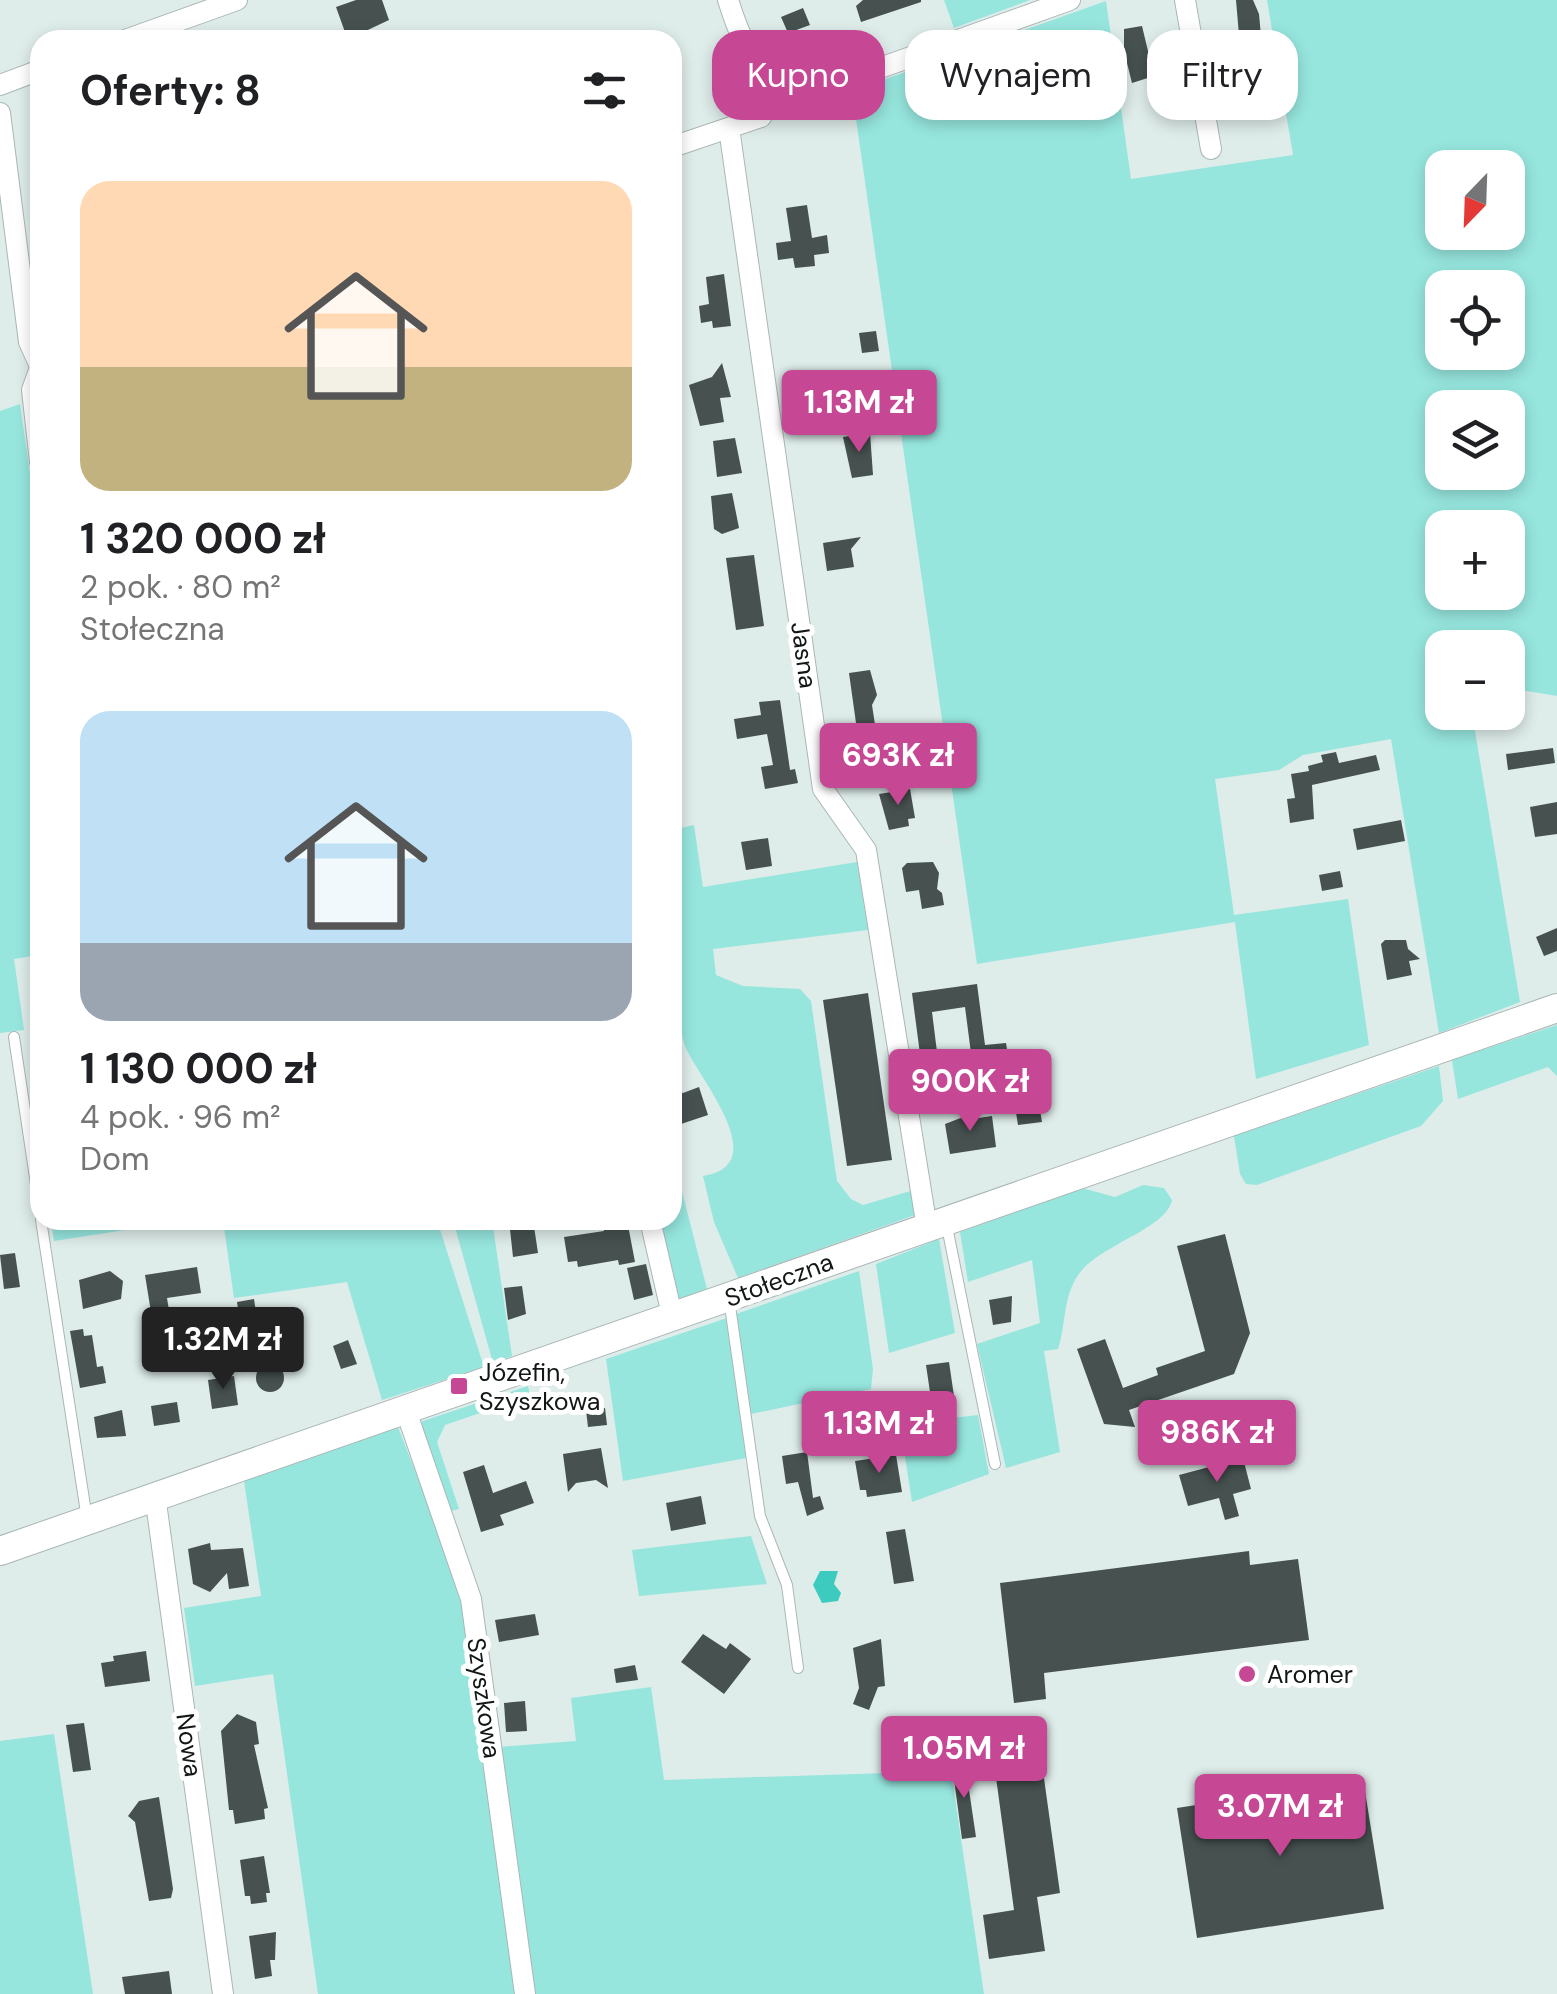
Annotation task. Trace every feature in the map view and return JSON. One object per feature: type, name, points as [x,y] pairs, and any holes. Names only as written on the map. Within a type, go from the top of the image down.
[{"type":"street","points":[[153,30],[237,0]]},
{"type":"street","points":[[728,0],[738,30]]},
{"type":"street","points":[[885,66],[1070,0]]},
{"type":"street","points":[[1185,0],[1211,149]]},
{"type":"street","points":[[0,85],[30,74]]},
{"type":"street","points":[[0,113],[30,344]]},
{"type":"street","points":[[682,144],[753,120]]},
{"type":"street","name":"Jasna","points":[[730,128],[823,789],[866,850],[936,1224]]},
{"type":"street","name":"Stołeczna","points":[[0,1550],[1557,1008]]},
{"type":"street","points":[[652,1230],[673,1318]]},
{"type":"street","name":"Szyszkowa","points":[[406,1411],[471,1600],[525,1994]]},
{"type":"street","name":"Nowa","points":[[155,1495],[223,1994]]},
{"type":"lane","points":[[14,1037],[30,1144]]},
{"type":"lane","points":[[936,1224],[995,1464]]},
{"type":"lane","points":[[43,1230],[87,1520]]},
{"type":"lane","points":[[728,1298],[760,1516],[787,1585],[798,1668]]},
{"type":"shaded area","points":[[944,0],[1030,0],[954,28]]},
{"type":"shaded area","points":[[1267,0],[1557,0],[1557,696],[1525,691],[1525,630],[1425,630],[1425,730],[1475,730],[1520,1002],[1439,1033],[1391,739],[1303,755],[1279,770],[1215,779],[1234,915],[1348,899],[1369,1045],[1256,1079],[1235,922],[977,964],[856,120],[885,120],[885,79],[905,72],[905,120],[1123,120],[1131,179],[1293,155],[1287,120],[1298,120],[1298,30],[1272,30]]},
{"type":"shaded area","points":[[1106,1],[1110,30],[1024,30]]},
{"type":"shaded area","points":[[20,404],[30,474],[30,957],[14,959],[24,1030],[0,1033],[0,411]]},
{"type":"shaded area","points":[[694,825],[703,887],[857,862],[868,930],[713,949],[716,975],[743,986],[800,989],[811,1001],[837,1181],[851,1199],[863,1205],[914,1190],[918,1214],[738,1278],[714,1222],[703,1176],[724,1168],[733,1155],[732,1138],[726,1118],[685,1046],[682,1032],[682,828]]},
{"type":"shaded area","points":[[1557,1025],[1557,1076],[1548,1067],[1458,1099],[1452,1060]]},
{"type":"shaded area","points":[[1439,1066],[1443,1101],[1421,1126],[1257,1185],[1246,1184],[1240,1174],[1234,1136]]},
{"type":"shaded area","points":[[1143,1185],[1164,1188],[1172,1200],[1168,1210],[1083,1269],[1068,1297],[1058,1349],[1044,1351],[1060,1452],[1006,1468],[977,1344],[1040,1323],[1032,1260],[968,1282],[960,1232],[1082,1188],[1115,1197]]},
{"type":"shaded area","points":[[682,1192],[707,1289],[674,1301],[658,1230],[682,1230]]},
{"type":"shaded area","points":[[52,1230],[125,1230],[54,1241]]},
{"type":"shaded area","points":[[224,1230],[440,1230],[484,1367],[382,1400],[347,1282],[234,1298]]},
{"type":"shaded area","points":[[456,1230],[493,1230],[512,1356],[493,1363]]},
{"type":"shaded area","points":[[939,1239],[955,1333],[889,1353],[876,1264]]},
{"type":"shaded area","points":[[859,1271],[873,1369],[871,1389],[751,1414],[736,1314]]},
{"type":"shaded area","points":[[727,1318],[746,1458],[623,1481],[606,1359]]},
{"type":"shaded area","points":[[528,1386],[530,1396],[445,1425],[437,1442],[459,1509],[451,1511],[420,1422]]},
{"type":"shaded area","points":[[978,1415],[989,1474],[912,1502],[900,1424]]},
{"type":"shaded area","points":[[398,1427],[462,1592],[516,1994],[318,1994],[273,1674],[195,1686],[184,1608],[261,1596],[244,1481]]},
{"type":"shaded area","points":[[751,1536],[767,1584],[639,1596],[632,1550]]},
{"type":"shaded area","points":[[820,1571],[838,1571],[834,1584],[841,1593],[838,1601],[822,1603],[813,1585]]},
{"type":"shaded area","points":[[651,1687],[664,1780],[951,1771],[984,1994],[531,1994],[498,1747],[576,1741],[571,1698]]},
{"type":"shaded area","points":[[54,1734],[93,1994],[0,1994],[0,1741]]},
{"type":"building","points":[[356,0],[382,0],[389,20],[368,30],[344,30],[336,7]]},
{"type":"building","points":[[863,0],[921,2],[861,22],[856,6]]},
{"type":"building","points":[[1236,0],[1253,0],[1260,30],[1239,30]]},
{"type":"building","points":[[803,8],[810,25],[787,30],[781,17]]},
{"type":"building","points":[[1142,26],[1147,47],[1147,78],[1132,83],[1127,63],[1127,30],[1124,29]]},
{"type":"building","points":[[807,205],[812,238],[827,235],[829,253],[814,255],[815,266],[795,268],[793,258],[778,260],[776,243],[791,241],[786,208]]},
{"type":"building","points":[[724,274],[731,326],[713,328],[712,321],[701,323],[699,306],[709,304],[706,277]]},
{"type":"building","points":[[876,331],[879,351],[862,353],[859,333]]},
{"type":"building","points":[[722,363],[731,397],[720,398],[724,422],[700,426],[689,385],[712,377]]},
{"type":"building","points":[[870,433],[873,475],[852,478],[843,437]]},
{"type":"building","points":[[735,438],[742,473],[717,477],[713,441]]},
{"type":"building","points":[[732,493],[739,528],[722,534],[714,529],[711,496]]},
{"type":"building","points":[[861,537],[851,549],[854,567],[827,571],[823,543]]},
{"type":"building","points":[[754,555],[764,626],[736,630],[726,558]]},
{"type":"building","points":[[870,670],[877,695],[872,705],[876,731],[882,730],[884,744],[878,746],[880,764],[862,766],[849,673]]},
{"type":"building","points":[[780,700],[790,770],[795,769],[798,783],[765,789],[761,767],[773,765],[767,734],[737,739],[734,719],[761,715],[759,702]]},
{"type":"building","points":[[1553,748],[1555,763],[1508,770],[1506,754]]},
{"type":"building","points":[[1336,752],[1339,763],[1376,755],[1380,770],[1312,785],[1314,819],[1290,823],[1287,799],[1295,798],[1291,774],[1309,771],[1308,766],[1323,762],[1321,755]]},
{"type":"building","points":[[910,789],[915,818],[908,819],[909,826],[889,830],[879,794]]},
{"type":"building","points":[[1557,802],[1557,834],[1535,837],[1530,807]]},
{"type":"building","points":[[1401,820],[1405,841],[1357,850],[1353,829]]},
{"type":"building","points":[[768,838],[772,866],[746,870],[741,842]]},
{"type":"building","points":[[933,862],[939,873],[937,889],[944,905],[922,909],[919,890],[906,892],[902,868],[907,863]]},
{"type":"building","points":[[1340,871],[1343,887],[1322,891],[1319,875]]},
{"type":"building","points":[[1557,928],[1557,951],[1544,956],[1536,937]]},
{"type":"building","points":[[1385,940],[1406,940],[1408,949],[1420,959],[1409,961],[1412,975],[1387,980],[1381,944]]},
{"type":"building","points":[[977,984],[985,1045],[1006,1043],[1012,1082],[975,1084],[965,1007],[932,1012],[937,1052],[920,1054],[912,993]]},
{"type":"building","points":[[868,993],[892,1160],[847,1166],[823,1000]]},
{"type":"building","points":[[1036,1085],[1042,1122],[1018,1125],[1012,1088]]},
{"type":"building","points":[[699,1087],[708,1115],[682,1124],[683,1093]]},
{"type":"building","points":[[971,1114],[972,1119],[992,1116],[996,1147],[950,1154],[945,1124]]},
{"type":"building","points":[[510,1230],[535,1230],[538,1253],[513,1257]]},
{"type":"building","points":[[629,1230],[635,1262],[619,1265],[618,1260],[578,1267],[577,1261],[568,1262],[564,1237]]},
{"type":"building","points":[[1225,1234],[1250,1333],[1234,1374],[1129,1410],[1135,1427],[1104,1424],[1077,1349],[1105,1339],[1123,1388],[1158,1375],[1156,1368],[1205,1351],[1177,1246]]},
{"type":"building","points":[[15,1253],[20,1287],[4,1289],[0,1255]]},
{"type":"building","points":[[646,1264],[653,1295],[634,1300],[627,1268]]},
{"type":"building","points":[[197,1267],[201,1293],[167,1298],[178,1366],[160,1368],[145,1275]]},
{"type":"building","points":[[110,1271],[123,1281],[121,1299],[83,1309],[79,1280]]},
{"type":"building","points":[[522,1286],[526,1314],[508,1320],[504,1288]]},
{"type":"building","points":[[1012,1296],[1011,1322],[993,1325],[989,1300]]},
{"type":"building","points":[[254,1299],[258,1326],[241,1328],[237,1302]]},
{"type":"building","points":[[83,1329],[84,1336],[92,1335],[97,1367],[103,1366],[106,1383],[80,1388],[70,1331]]},
{"type":"building","points":[[348,1340],[357,1364],[341,1369],[333,1346]]},
{"type":"building","points":[[949,1362],[954,1396],[931,1399],[926,1365]]},
{"type":"building","points":[[270,1364],[280,1368],[284,1378],[280,1388],[270,1392],[260,1388],[256,1378],[260,1368]]},
{"type":"building","points":[[234,1376],[238,1405],[212,1409],[208,1380]]},
{"type":"building","points":[[177,1402],[180,1422],[154,1426],[151,1406]]},
{"type":"building","points":[[605,1408],[607,1425],[588,1427],[586,1410]]},
{"type":"building","points":[[122,1410],[126,1436],[97,1438],[94,1417]]},
{"type":"building","points":[[601,1448],[608,1488],[596,1480],[576,1483],[568,1492],[563,1454]]},
{"type":"building","points":[[807,1452],[813,1498],[820,1496],[824,1509],[807,1516],[798,1482],[786,1484],[782,1456]]},
{"type":"building","points":[[896,1455],[902,1492],[867,1497],[866,1490],[860,1490],[855,1461]]},
{"type":"building","points":[[1243,1458],[1251,1489],[1233,1494],[1239,1516],[1225,1520],[1219,1498],[1188,1506],[1179,1475]]},
{"type":"building","points":[[484,1465],[493,1493],[526,1481],[534,1503],[500,1515],[504,1525],[481,1532],[463,1472]]},
{"type":"building","points":[[701,1496],[706,1524],[671,1531],[666,1503]]},
{"type":"building","points":[[905,1529],[914,1581],[894,1584],[886,1532]]},
{"type":"building","points":[[210,1543],[211,1550],[243,1548],[249,1586],[229,1589],[227,1573],[210,1592],[193,1584],[188,1549]]},
{"type":"building","points":[[1249,1551],[1250,1565],[1298,1559],[1309,1640],[1044,1673],[1046,1699],[1014,1703],[1000,1583]]},
{"type":"building","points":[[535,1614],[539,1635],[499,1642],[495,1620]]},
{"type":"building","points":[[703,1634],[726,1649],[730,1643],[751,1659],[724,1694],[681,1662]]},
{"type":"building","points":[[881,1639],[885,1686],[878,1687],[869,1710],[853,1704],[859,1688],[853,1648]]},
{"type":"building","points":[[146,1651],[150,1681],[105,1687],[101,1663],[114,1661],[113,1656]]},
{"type":"building","points":[[635,1665],[638,1680],[616,1683],[614,1669]]},
{"type":"building","points":[[525,1701],[527,1731],[506,1732],[504,1703]]},
{"type":"building","points":[[237,1714],[256,1722],[259,1744],[254,1745],[268,1808],[264,1809],[265,1819],[235,1824],[233,1810],[229,1810],[221,1731]]},
{"type":"building","points":[[84,1723],[91,1770],[73,1772],[66,1725]]},
{"type":"building","points":[[965,1763],[976,1837],[962,1839],[952,1764]]},
{"type":"building","points":[[1042,1764],[1060,1893],[1037,1897],[1045,1951],[989,1959],[983,1915],[1014,1910],[995,1770]]},
{"type":"building","points":[[1363,1779],[1384,1909],[1197,1938],[1177,1808]]},
{"type":"building","points":[[159,1797],[173,1889],[171,1898],[149,1901],[135,1822],[128,1816],[139,1801]]},
{"type":"building","points":[[264,1856],[270,1893],[266,1893],[267,1902],[251,1904],[250,1896],[245,1896],[240,1860]]},
{"type":"building","points":[[276,1932],[275,1960],[270,1960],[272,1976],[255,1979],[249,1936]]},
{"type":"building","points":[[169,1971],[172,1994],[125,1994],[122,1977]]},
{"type":"place","name":"Józefin, Szyszkowa","points":[[459,1386]]},
{"type":"place","name":"Aromer","points":[[1247,1674]]}]
